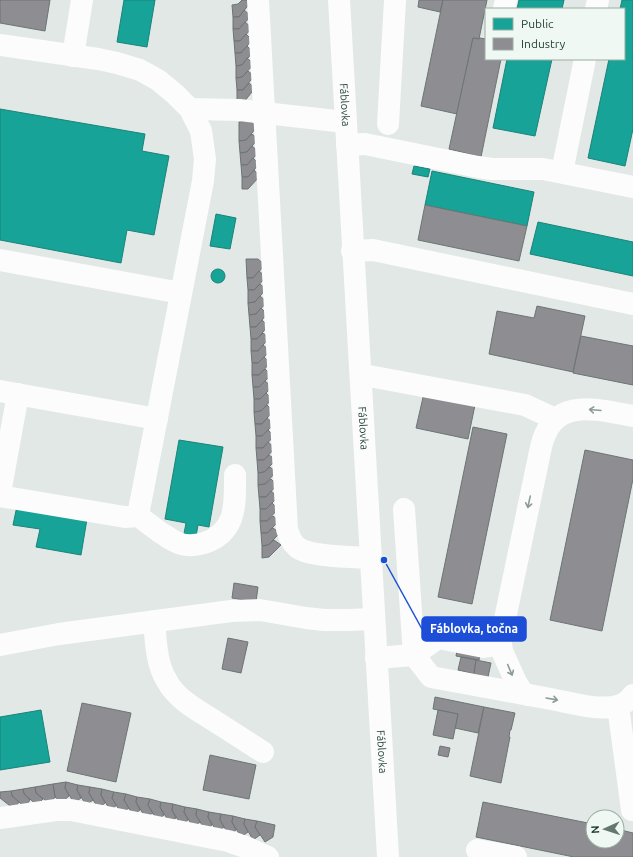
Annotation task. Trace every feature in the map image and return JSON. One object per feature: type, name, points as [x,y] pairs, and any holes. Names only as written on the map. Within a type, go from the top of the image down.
[{"type":"street","points":[[73,56],[82,0]]},
{"type":"street","points":[[258,0],[287,529],[291,541],[298,549],[318,555],[370,558]]},
{"type":"street","name":"Fáblovka","points":[[339,0],[352,251],[388,857]]},
{"type":"street","points":[[388,124],[395,0]]},
{"type":"street","points":[[0,45],[117,63],[140,70],[158,80],[190,109],[201,131],[205,159],[203,181],[157,419],[139,510],[136,515],[133,517],[125,517],[0,494],[9,392],[157,419]]},
{"type":"street","points":[[562,172],[586,60]]},
{"type":"street","points":[[190,109],[239,110],[345,122]]},
{"type":"street","points":[[347,145],[365,144],[485,168],[536,168],[633,187]]},
{"type":"street","points":[[352,251],[373,250],[633,304]]},
{"type":"street","points":[[0,260],[181,293]]},
{"type":"street","points":[[369,376],[525,405],[555,419]]},
{"type":"street","points":[[528,695],[522,692],[518,686],[500,644],[542,442],[547,430],[555,419],[571,411],[584,409],[603,410],[633,416]]},
{"type":"street","points":[[136,515],[174,541],[184,545],[198,545],[212,541],[228,526],[233,514],[235,499],[235,475]]},
{"type":"street","points":[[404,509],[414,655],[431,677],[594,707],[607,707],[626,700],[632,810]]},
{"type":"street","points":[[0,646],[59,634],[230,611],[260,610],[324,620],[374,619]]},
{"type":"street","points":[[154,622],[157,652],[161,668],[167,682],[177,695],[263,752]]},
{"type":"street","points":[[376,658],[414,655],[438,638],[484,647],[500,644]]},
{"type":"street","points":[[0,818],[56,810],[71,810],[228,841],[268,857]]},
{"type":"street","points":[[477,850],[516,857]]},
{"type":"building: Public","points":[[124,0],[155,0],[147,47],[117,42]]},
{"type":"building: Public","points":[[519,0],[564,0],[562,8],[517,8]]},
{"type":"building: Public","points":[[622,0],[633,0],[633,129],[625,166],[588,158],[609,60],[625,60],[625,8],[620,8]]},
{"type":"building: Public","points":[[507,60],[552,60],[535,136],[493,128]]},
{"type":"building: Public","points":[[0,109],[145,134],[142,151],[169,156],[154,235],[127,230],[121,263],[0,240]]},
{"type":"building: Public","points":[[414,166],[430,169],[428,177],[412,174]]},
{"type":"building: Public","points":[[432,171],[534,192],[527,226],[425,205]]},
{"type":"building: Public","points":[[216,214],[236,218],[230,249],[210,246]]},
{"type":"building: Public","points":[[538,222],[633,242],[633,276],[530,254]]},
{"type":"building: Public","points":[[215,269],[221,269],[225,273],[225,279],[221,283],[215,283],[211,279],[211,273]]},
{"type":"building: Public","points":[[179,440],[223,447],[209,527],[198,525],[195,542],[183,539],[186,523],[165,519]]},
{"type":"building: Public","points":[[17,506],[87,519],[81,555],[36,547],[40,529],[13,525]]},
{"type":"building: Public","points":[[41,710],[50,762],[0,770],[0,717]]},
{"type":"building: Industry","points":[[0,0],[50,0],[45,31],[0,23]]},
{"type":"building: Industry","points":[[242,0],[246,0],[250,3],[239,17],[233,17],[232,5],[238,4]]},
{"type":"building: Industry","points":[[419,0],[443,0],[440,12],[418,7]]},
{"type":"building: Industry","points":[[443,0],[487,0],[479,39],[473,38],[457,114],[421,106]]},
{"type":"building: Industry","points":[[244,10],[251,16],[239,29],[233,29],[233,17],[239,17]]},
{"type":"building: Industry","points":[[245,22],[252,28],[240,41],[234,41],[233,29],[239,29]]},
{"type":"building: Industry","points":[[246,34],[252,40],[241,53],[235,53],[234,41],[240,41]]},
{"type":"building: Industry","points":[[473,38],[485,39],[485,60],[501,60],[481,157],[449,149]]},
{"type":"building: Industry","points":[[247,46],[253,52],[242,65],[236,66],[235,53],[241,53]]},
{"type":"building: Industry","points":[[247,58],[254,64],[242,77],[236,78],[236,66],[242,65]]},
{"type":"building: Industry","points":[[248,71],[254,76],[243,90],[237,90],[236,78],[242,77]]},
{"type":"building: Industry","points":[[249,83],[255,88],[244,102],[237,102],[237,90],[243,90]]},
{"type":"building: Industry","points":[[250,121],[257,127],[246,140],[239,141],[239,122]]},
{"type":"building: Industry","points":[[252,134],[258,139],[247,152],[240,153],[239,141],[246,140]]},
{"type":"building: Industry","points":[[252,146],[259,152],[247,165],[241,165],[240,153],[247,152]]},
{"type":"building: Industry","points":[[253,158],[259,164],[248,177],[242,177],[241,165],[247,165]]},
{"type":"building: Industry","points":[[254,170],[260,176],[248,189],[242,189],[242,177],[248,177]]},
{"type":"building: Industry","points":[[425,205],[527,226],[519,261],[418,240]]},
{"type":"building: Industry","points":[[246,259],[258,259],[265,265],[253,278],[247,278]]},
{"type":"building: Industry","points":[[259,271],[266,277],[254,290],[248,290],[247,278],[253,278]]},
{"type":"building: Industry","points":[[260,284],[266,289],[255,302],[248,303],[248,290],[254,290]]},
{"type":"building: Industry","points":[[260,296],[267,302],[256,314],[249,315],[248,303],[255,302]]},
{"type":"building: Industry","points":[[537,306],[585,316],[573,372],[489,354],[497,311],[534,318]]},
{"type":"building: Industry","points":[[261,308],[267,314],[256,327],[250,327],[249,315],[256,314]]},
{"type":"building: Industry","points":[[262,320],[268,326],[257,339],[251,339],[250,327],[256,327]]},
{"type":"building: Industry","points":[[263,333],[269,338],[258,351],[251,351],[251,339],[257,339]]},
{"type":"building: Industry","points":[[581,336],[633,346],[633,385],[573,373]]},
{"type":"building: Industry","points":[[263,345],[270,351],[258,363],[252,363],[251,351],[258,351]]},
{"type":"building: Industry","points":[[264,357],[270,363],[259,375],[252,375],[252,363],[258,363]]},
{"type":"building: Industry","points":[[265,369],[271,375],[259,387],[253,387],[252,375],[259,375]]},
{"type":"building: Industry","points":[[265,381],[272,387],[260,399],[254,399],[253,387],[259,387]]},
{"type":"building: Industry","points":[[266,393],[272,399],[261,411],[254,412],[254,399],[260,399]]},
{"type":"building: Industry","points":[[424,393],[475,405],[468,439],[416,428]]},
{"type":"building: Industry","points":[[267,405],[273,411],[262,424],[255,424],[254,412],[261,411]]},
{"type":"building: Industry","points":[[267,418],[274,424],[262,436],[256,436],[255,424],[262,424]]},
{"type":"building: Industry","points":[[473,427],[507,434],[472,604],[438,597]]},
{"type":"building: Industry","points":[[268,430],[274,436],[263,448],[256,448],[256,436],[262,436]]},
{"type":"building: Industry","points":[[268,442],[275,448],[264,460],[257,460],[256,448],[263,448]]},
{"type":"building: Industry","points":[[585,450],[633,460],[633,479],[602,631],[550,620]]},
{"type":"building: Industry","points":[[269,455],[276,460],[264,472],[258,473],[257,460],[264,460]]},
{"type":"building: Industry","points":[[270,467],[276,472],[265,484],[258,485],[258,473],[264,472]]},
{"type":"building: Industry","points":[[271,479],[277,485],[266,497],[259,497],[258,485],[265,484]]},
{"type":"building: Industry","points":[[271,491],[278,497],[266,509],[260,509],[259,497],[266,497]]},
{"type":"building: Industry","points":[[272,503],[278,509],[267,521],[260,521],[260,509],[266,509]]},
{"type":"building: Industry","points":[[273,516],[279,521],[267,533],[261,533],[260,521],[267,521]]},
{"type":"building: Industry","points":[[273,528],[280,533],[268,545],[262,546],[261,533],[267,533]]},
{"type":"building: Industry","points":[[274,540],[281,545],[269,557],[262,558],[262,546],[268,545]]},
{"type":"building: Industry","points":[[234,583],[258,587],[256,602],[232,598]]},
{"type":"building: Industry","points":[[461,629],[484,635],[479,660],[456,656]]},
{"type":"building: Industry","points":[[228,638],[248,642],[241,673],[222,669]]},
{"type":"building: Industry","points":[[461,657],[476,660],[474,674],[458,670]]},
{"type":"building: Industry","points":[[476,660],[491,663],[488,677],[474,674]]},
{"type":"building: Industry","points":[[435,697],[484,707],[478,733],[455,728],[458,714],[433,709]]},
{"type":"building: Industry","points":[[82,703],[131,713],[116,782],[67,771]]},
{"type":"building: Industry","points":[[484,707],[515,713],[510,730],[501,783],[470,776]]},
{"type":"building: Industry","points":[[438,710],[458,714],[453,739],[433,735]]},
{"type":"building: Industry","points":[[440,746],[450,748],[448,757],[438,755]]},
{"type":"building: Industry","points":[[210,755],[256,765],[249,799],[203,790]]},
{"type":"building: Industry","points":[[66,782],[65,788],[69,796],[62,802],[55,797],[53,784]]},
{"type":"building: Industry","points":[[66,782],[78,785],[77,790],[81,798],[74,803],[65,788]]},
{"type":"building: Industry","points":[[53,784],[55,797],[50,804],[36,793],[35,787]]},
{"type":"building: Industry","points":[[78,785],[90,787],[89,793],[93,800],[86,805],[77,790]]},
{"type":"building: Industry","points":[[35,787],[36,793],[43,799],[37,805],[24,794],[23,789]]},
{"type":"building: Industry","points":[[90,787],[102,789],[101,795],[105,803],[98,808],[89,793]]},
{"type":"building: Industry","points":[[23,789],[24,794],[30,800],[25,807],[12,796],[11,791]]},
{"type":"building: Industry","points":[[102,789],[114,792],[112,798],[117,805],[110,810],[101,795]]},
{"type":"building: Industry","points":[[11,791],[12,796],[19,802],[14,809],[0,798],[0,792]]},
{"type":"building: Industry","points":[[114,792],[126,794],[124,800],[129,808],[121,813],[112,798]]},
{"type":"building: Industry","points":[[126,794],[137,797],[136,802],[140,810],[133,815],[124,800]]},
{"type":"building: Industry","points":[[137,797],[150,799],[148,805],[153,813],[145,817],[136,802]]},
{"type":"building: Industry","points":[[150,799],[161,802],[160,807],[164,815],[157,820],[148,805]]},
{"type":"building: Industry","points":[[161,802],[173,804],[172,810],[176,818],[169,822],[160,807]]},
{"type":"building: Industry","points":[[483,802],[585,822],[585,849],[625,849],[625,831],[633,833],[633,857],[574,857],[476,837]]},
{"type":"building: Industry","points":[[173,804],[185,807],[184,812],[188,820],[181,825],[172,810]]},
{"type":"building: Industry","points":[[185,807],[197,809],[196,815],[200,822],[193,827],[184,812]]},
{"type":"building: Industry","points":[[197,809],[209,812],[208,817],[212,825],[205,830],[196,815]]},
{"type":"building: Industry","points":[[209,812],[221,814],[220,820],[224,827],[217,832],[208,817]]},
{"type":"building: Industry","points":[[221,814],[233,816],[232,822],[236,830],[229,835],[220,820]]},
{"type":"building: Industry","points":[[233,816],[245,819],[244,824],[248,832],[241,837],[232,822]]},
{"type":"building: Industry","points":[[245,819],[257,821],[255,827],[260,835],[253,840],[244,824]]},
{"type":"building: Industry","points":[[257,821],[275,825],[273,837],[265,842],[255,827]]},
{"type":"place","name":"Fáblovka, točna","points":[[384,560]]}]
